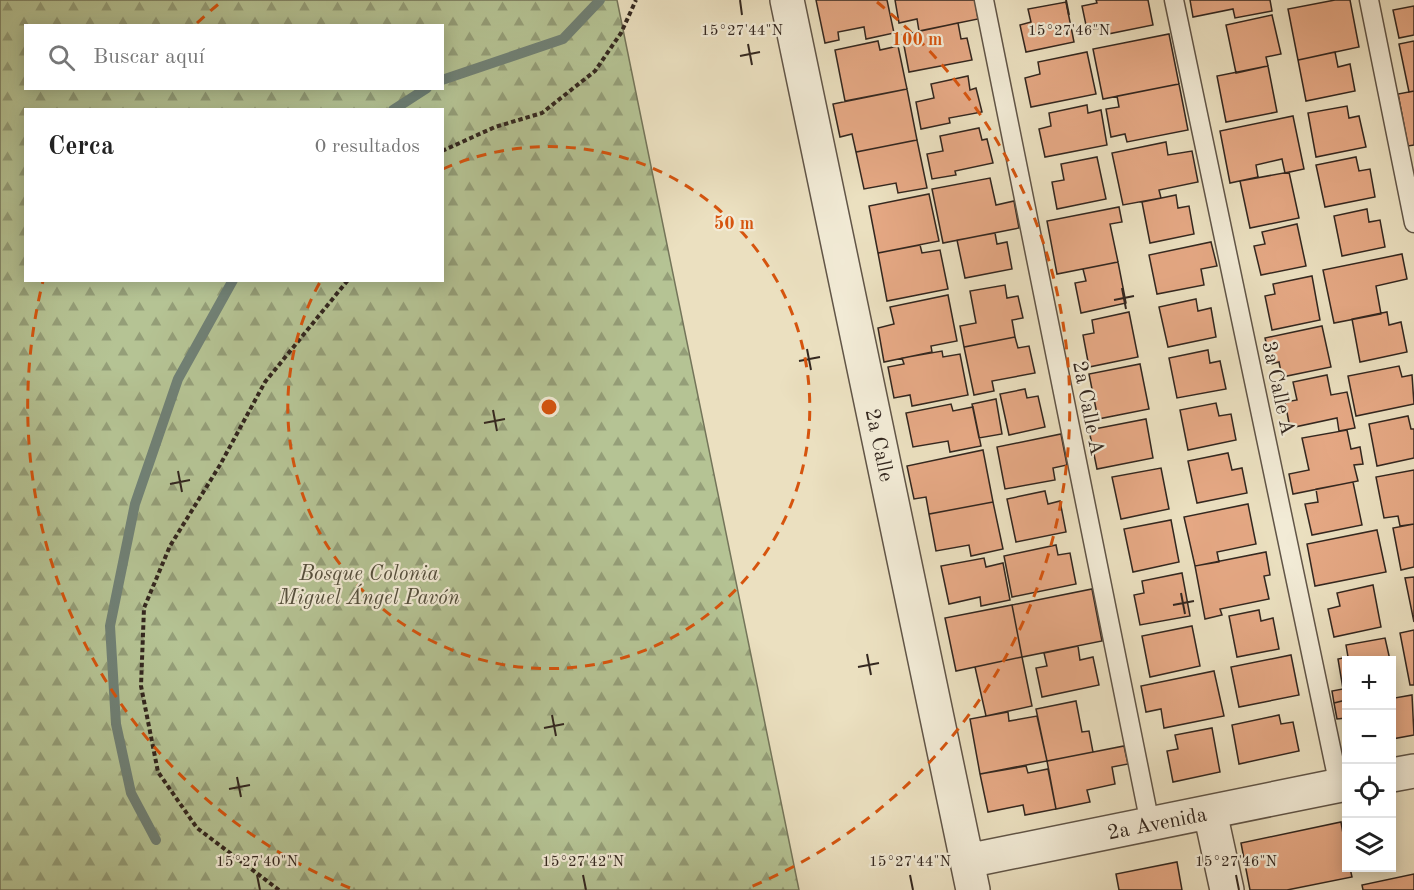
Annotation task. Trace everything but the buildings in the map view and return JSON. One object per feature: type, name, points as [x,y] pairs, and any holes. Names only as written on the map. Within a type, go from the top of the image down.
[{"type":"street","name":"2a Calle","points":[[788,0],[970,875]]},
{"type":"street","points":[[1396,774],[1414,771]]},
{"type":"street","name":"2a Avenida","points":[[970,875],[1150,824],[1342,785]]},
{"type":"street","points":[[1210,812],[1227,890]]},
{"type":"lane","name":"2a Calle A","points":[[984,0],[1150,824]]},
{"type":"lane","name":"3a Calle A","points":[[1174,0],[1342,780]]},
{"type":"lane","points":[[1369,0],[1414,223]]},
{"type":"path","points":[[444,150],[495,127],[542,113],[594,71],[621,33],[636,0]]},
{"type":"path","points":[[279,890],[197,828],[158,772],[141,686],[144,608],[170,546],[220,465],[265,382],[346,282]]},
{"type":"green space","name":"Bosque Colonia Miguel Ángel Pavón","points":[[0,0],[617,0],[799,890],[0,890]]},
{"type":"waterway","points":[[444,79],[563,39],[600,0]]},
{"type":"waterway","points":[[396,108],[424,90]]},
{"type":"waterway","points":[[156,840],[131,793],[116,724],[110,626],[135,504],[178,379],[232,282]]}]
